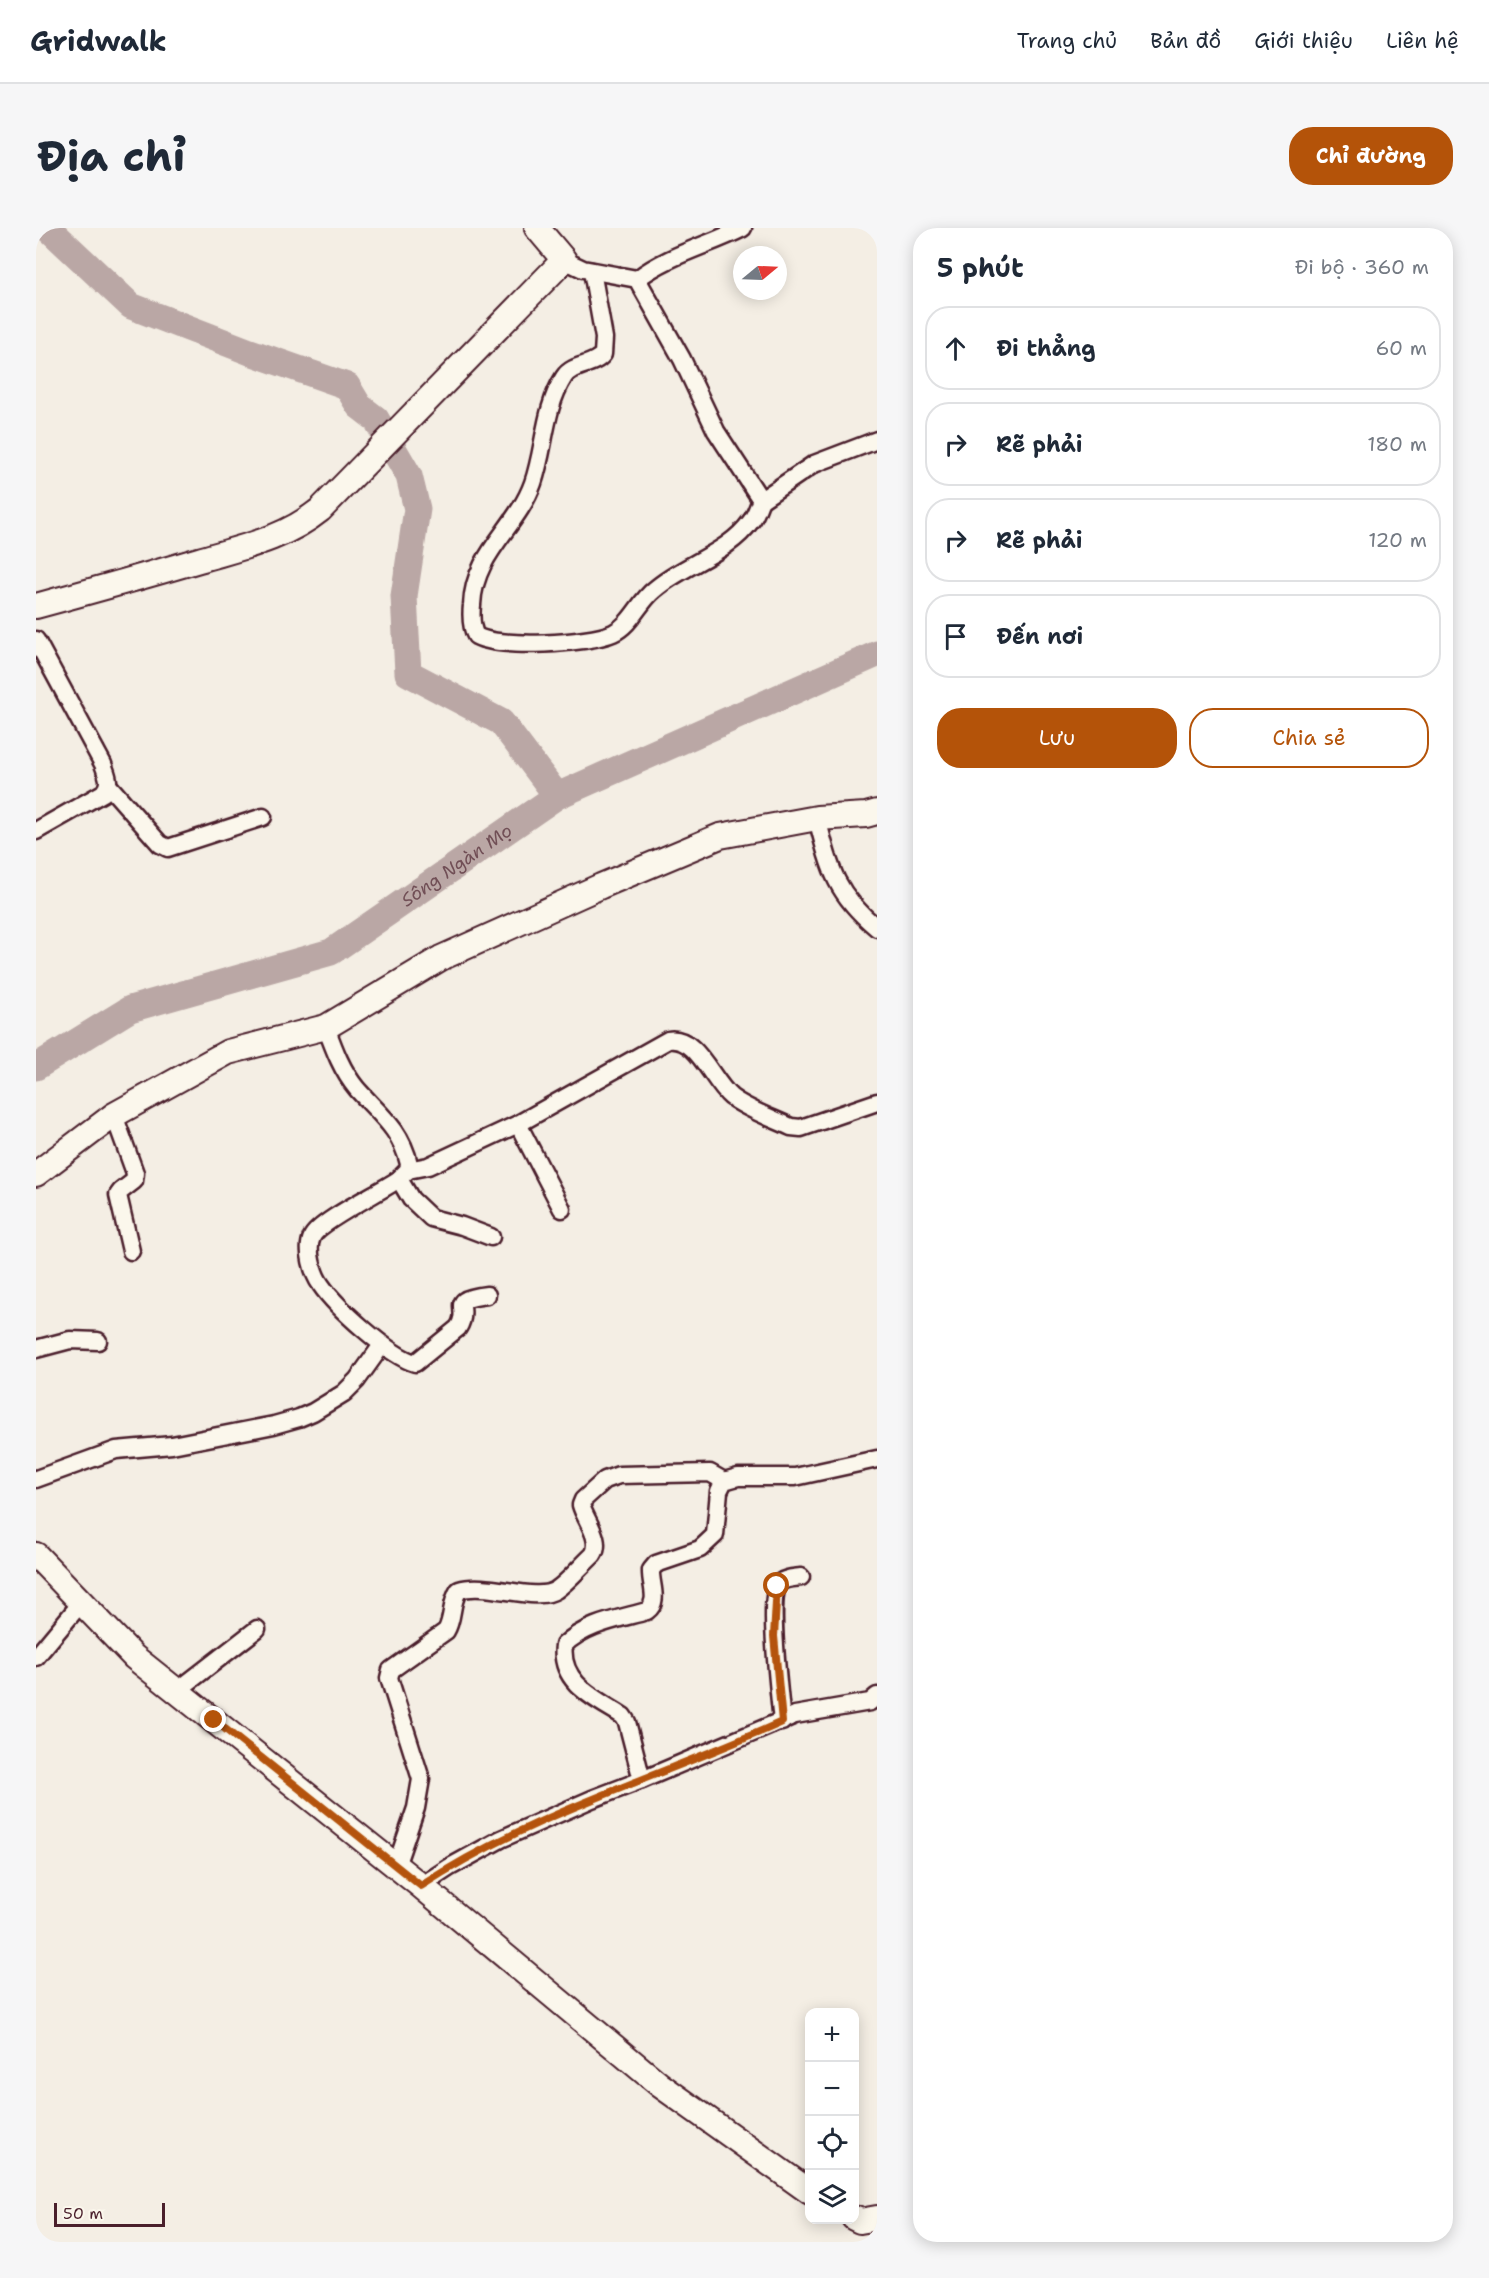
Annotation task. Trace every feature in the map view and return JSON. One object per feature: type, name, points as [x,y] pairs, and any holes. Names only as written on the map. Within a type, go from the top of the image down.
[{"type":"street","points":[[537,228],[564,260],[592,271],[636,279],[655,266],[721,240],[742,228]]},
{"type":"street","points":[[36,606],[280,536],[305,522],[320,510],[564,260]]},
{"type":"street","points":[[592,271],[604,338],[603,354],[594,362],[571,370],[562,382],[545,432],[530,492],[479,569],[472,588],[471,613],[477,636],[482,639],[514,643],[573,642],[615,632],[628,621],[656,587],[706,558],[734,537],[751,521],[761,500],[814,464],[877,440]]},
{"type":"street","points":[[636,279],[682,359],[716,431],[761,500]]},
{"type":"street","points":[[36,640],[103,764],[109,786],[160,844],[168,848],[263,817]]},
{"type":"street","points":[[36,831],[95,798],[109,786]]},
{"type":"street","points":[[36,1174],[114,1115],[228,1052],[326,1027],[441,958],[612,881],[720,836],[817,818],[866,815],[877,812]]},
{"type":"street","points":[[817,818],[836,881],[854,908],[877,928]]},
{"type":"street","points":[[326,1027],[337,1058],[348,1077],[395,1129],[408,1159],[404,1174],[411,1199],[430,1218],[462,1226],[491,1237]]},
{"type":"street","points":[[487,1295],[464,1300],[461,1324],[452,1335],[420,1361],[411,1362],[382,1345],[364,1330],[321,1286],[316,1276],[309,1246],[314,1233],[404,1174],[428,1166],[518,1124],[663,1041],[675,1039],[691,1046],[731,1097],[791,1127],[801,1128],[877,1102]]},
{"type":"street","points":[[114,1115],[136,1176],[134,1181],[118,1195],[132,1251]]},
{"type":"street","points":[[518,1124],[562,1209]]},
{"type":"street","points":[[36,1349],[70,1340],[98,1341]]},
{"type":"street","points":[[36,1479],[116,1450],[172,1445],[299,1418],[344,1393],[357,1380],[382,1345]]},
{"type":"street","points":[[396,1866],[416,1808],[421,1779],[419,1766],[390,1677],[391,1670],[446,1631],[450,1624],[454,1597],[459,1590],[477,1587],[539,1594],[555,1591],[597,1550],[582,1505],[583,1500],[605,1480],[619,1475],[710,1473],[724,1480],[738,1477],[795,1477],[877,1459]]},
{"type":"street","points":[[642,1780],[627,1722],[623,1716],[598,1700],[572,1678],[562,1658],[564,1645],[580,1632],[651,1608],[654,1602],[651,1570],[656,1564],[700,1549],[715,1535],[719,1491],[724,1480]]},
{"type":"street","points":[[36,1555],[134,1657],[421,1886],[660,2085],[805,2188]]},
{"type":"street","points":[[782,1722],[774,1636],[775,1595],[780,1582],[801,1577]]},
{"type":"street","points":[[36,1657],[81,1603]]},
{"type":"street","points":[[177,1691],[257,1629]]},
{"type":"street","points":[[421,1886],[501,1839],[592,1799],[810,1711],[870,1702],[877,1696]]},
{"type":"street","points":[[859,2220],[877,2218]]},
{"type":"waterway","points":[[48,228],[131,306],[250,352],[347,386],[359,406],[376,419],[409,476],[417,509],[404,596],[408,673],[501,722],[557,796]]},
{"type":"waterway","name":"Sông Ngàn Mọ","points":[[36,1067],[130,1009],[331,952],[557,796],[877,654]]},
{"type":"route","points":[[214,1720],[421,1886],[463,1859],[501,1839],[592,1799],[782,1722],[774,1636],[777,1586]]}]
